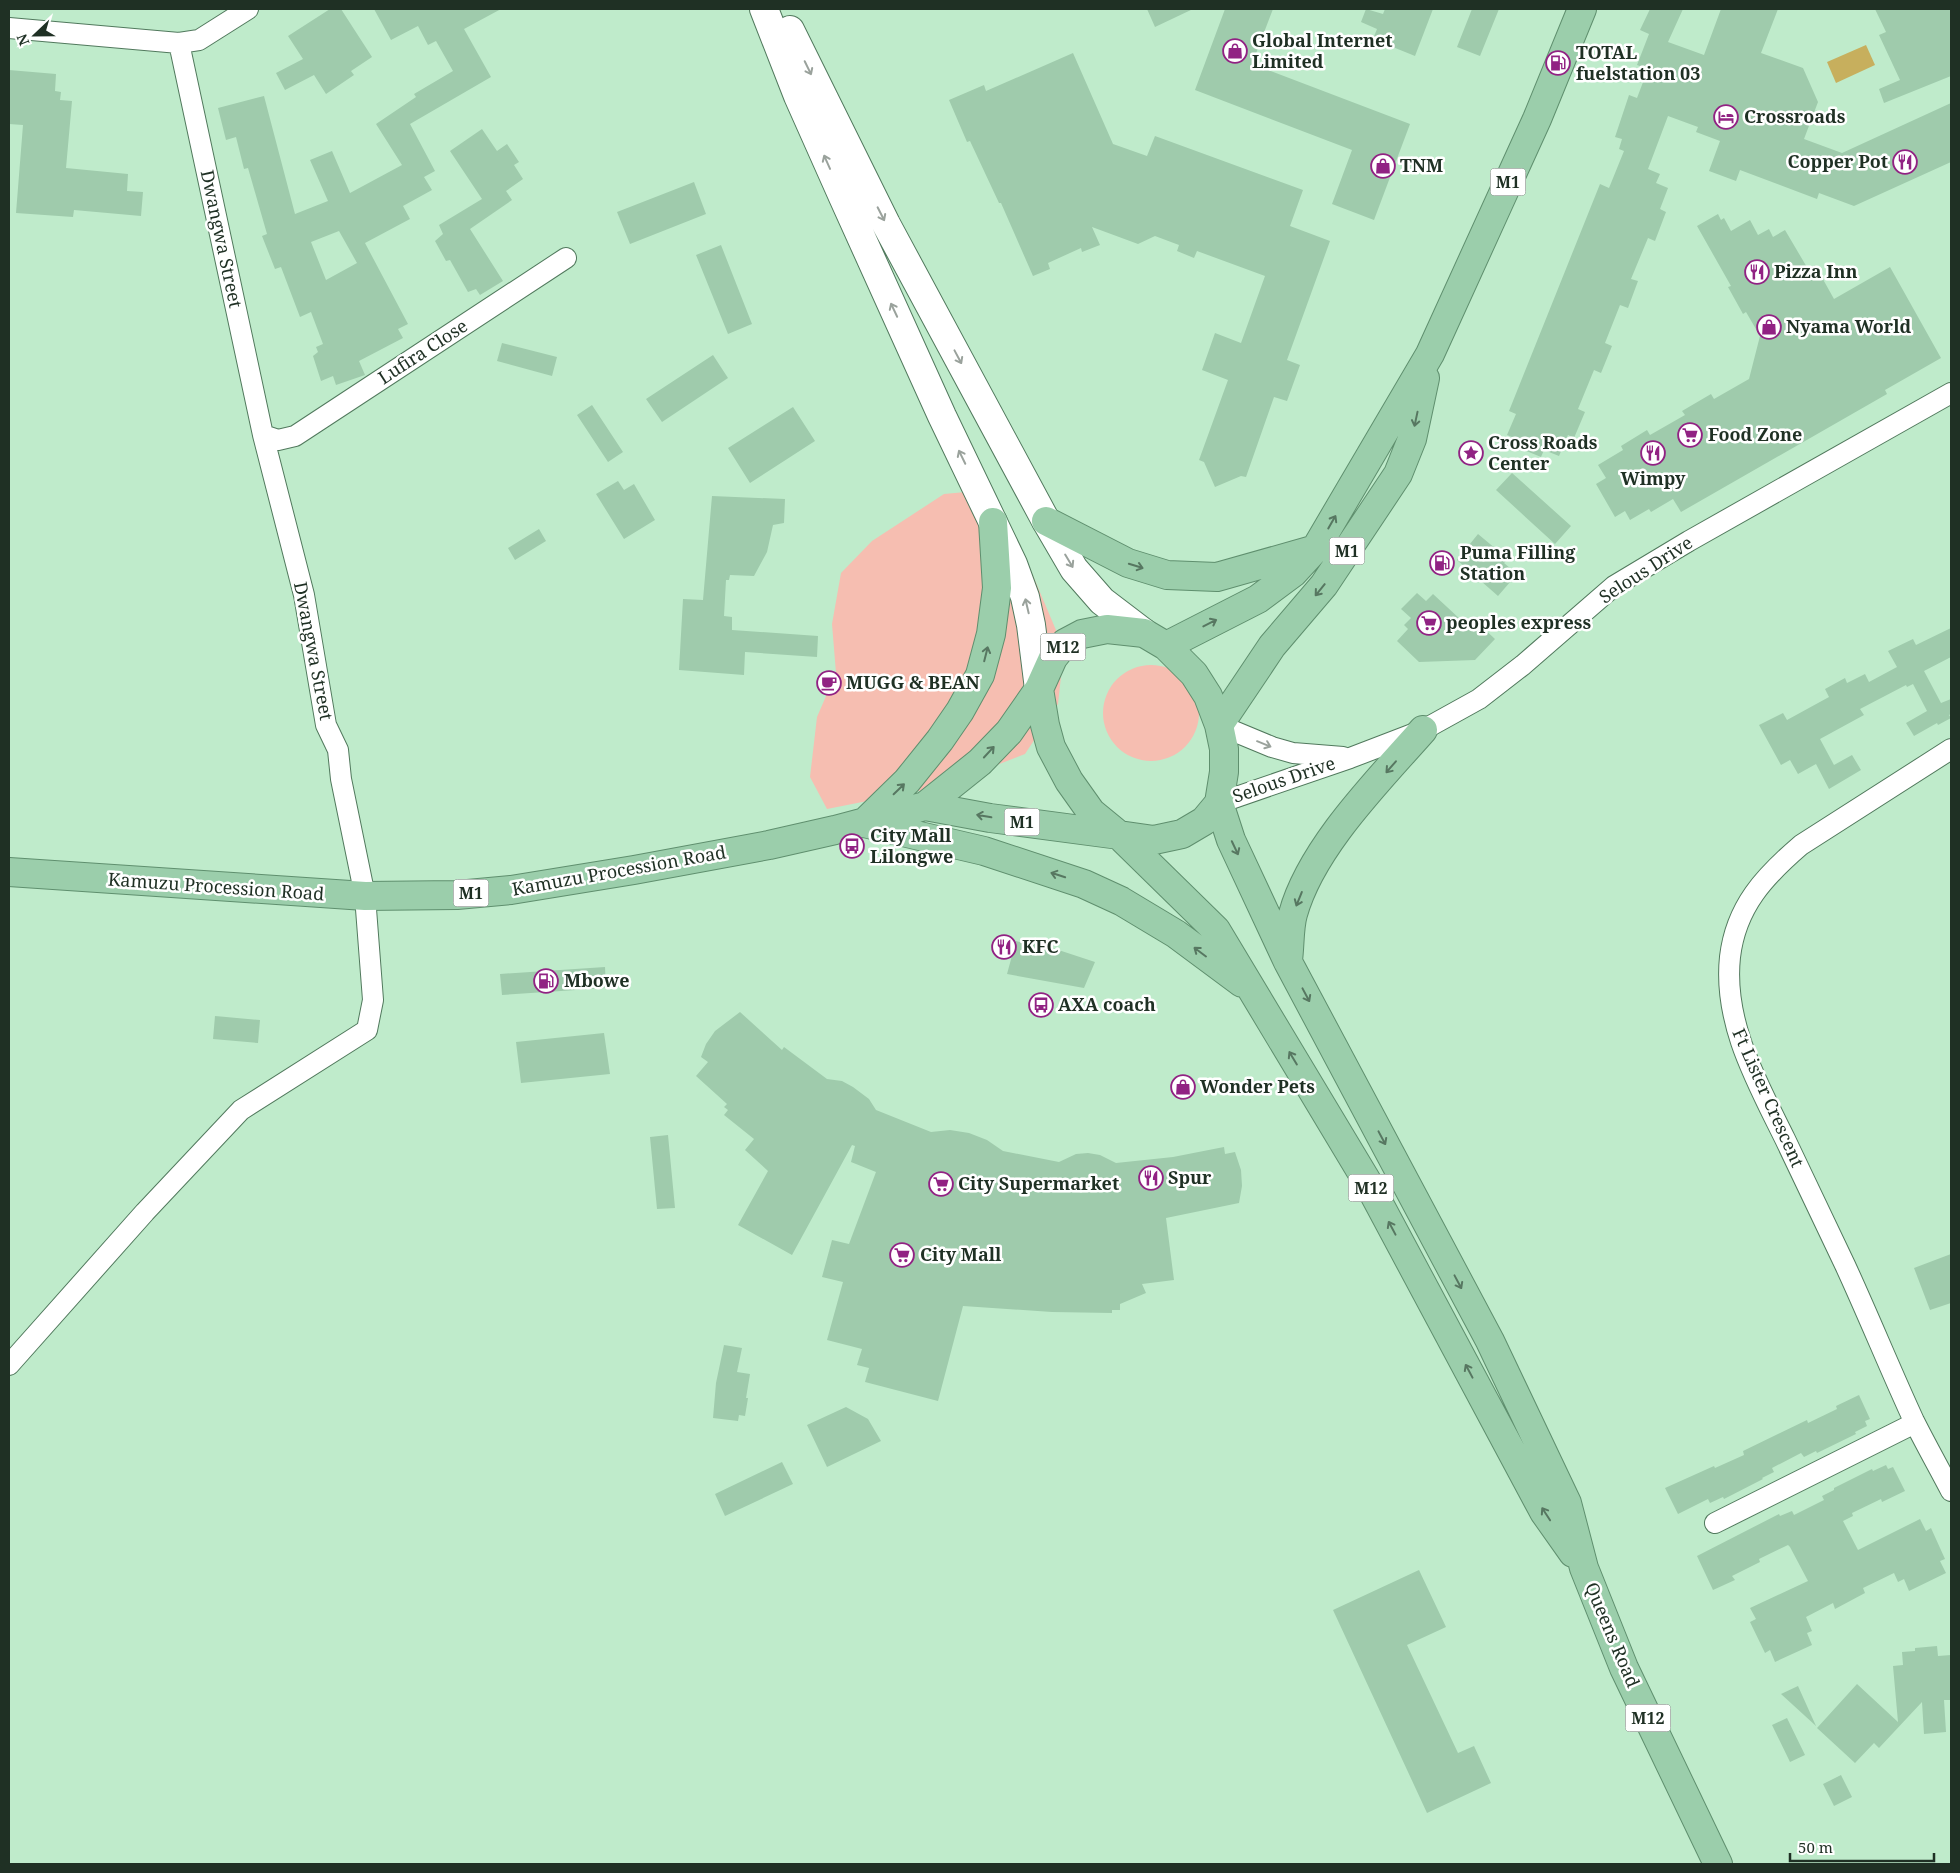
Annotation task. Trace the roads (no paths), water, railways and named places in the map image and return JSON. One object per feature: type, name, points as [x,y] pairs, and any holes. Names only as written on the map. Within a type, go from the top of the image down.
[{"type":"highway","name":"M1","points":[[1155,639],[1258,599],[1293,573],[1316,548],[1430,354],[1537,119],[1582,9]]},
{"type":"highway","name":"M1","points":[[1219,725],[1272,646],[1324,585],[1398,474],[1412,439],[1430,354]]},
{"type":"highway","points":[[1046,521],[1128,563],[1167,575],[1217,576],[1316,548]]},
{"type":"highway","points":[[864,822],[907,781],[940,740],[960,711],[980,675],[991,634],[997,588],[993,522]]},
{"type":"highway","name":"M12","points":[[1120,834],[1154,840],[1182,834],[1204,821],[1218,802],[1224,772],[1224,749],[1219,725],[1208,696],[1198,681],[1155,639],[1107,629],[1082,634],[1066,643],[1053,658],[1039,689],[1051,748],[1069,780],[1091,812],[1120,834],[1216,930],[1368,1183],[1544,1512],[1584,1568]]},
{"type":"highway","name":"M1","points":[[925,806],[980,762],[1009,732],[1039,689]]},
{"type":"highway","points":[[1288,962],[1292,915],[1308,877],[1332,840],[1368,792],[1423,730]]},
{"type":"highway","name":"M12","points":[[1218,802],[1231,840],[1288,962],[1490,1342],[1567,1503],[1584,1568]]},
{"type":"highway","name":"M1","points":[[925,806],[990,818],[1120,834]]},
{"type":"highway","name":"Kamuzu Procession Road","points":[[9,872],[365,896],[457,895],[511,890],[769,845],[925,806]]},
{"type":"highway","points":[[864,822],[984,851],[1084,884],[1121,901],[1176,934],[1253,992]]},
{"type":"highway","name":"Queens Road","points":[[1584,1568],[1624,1668],[1718,1864]]},
{"type":"main road","points":[[764,9],[798,96],[842,198],[1013,564],[1025,598],[1031,625],[1039,689]]},
{"type":"main road","points":[[779,9],[886,224],[1046,521],[1074,569],[1102,601],[1155,639]]},
{"type":"street","points":[[9,28],[179,44],[199,40],[248,9]]},
{"type":"street","name":"Dwangwa Street","points":[[9,1365],[132,1227],[241,1110],[367,1030],[373,1000],[365,896],[341,779],[338,750],[326,726],[304,595],[271,437],[179,44]]},
{"type":"street","name":"Lufira Close","points":[[271,437],[294,436],[566,258]]},
{"type":"street","name":"Selous Drive","points":[[1218,802],[1350,758],[1423,730],[1479,699],[1523,665],[1614,586],[1697,536],[1951,393]]},
{"type":"street","name":"Selous Drive","points":[[1219,725],[1272,747],[1293,753],[1350,758]]},
{"type":"street","name":"Ft Lister Crescent","points":[[1951,749],[1801,844],[1779,864],[1754,892],[1738,924],[1730,956],[1732,1007],[1742,1045],[1846,1268],[1915,1423],[1951,1491]]},
{"type":"street","points":[[1715,1523],[1915,1423]]},
{"type":"place","name":"Global Internet Limited","points":[[1235,51]]},
{"type":"place","name":"TOTAL fuelstation 03","points":[[1558,63]]},
{"type":"place","name":"Crossroads","points":[[1726,117]]},
{"type":"place","name":"Copper Pot","points":[[1905,162]]},
{"type":"place","name":"TNM","points":[[1383,166]]},
{"type":"place","name":"Pizza Inn","points":[[1757,272]]},
{"type":"place","name":"Nyama World","points":[[1769,327]]},
{"type":"place","name":"Food Zone","points":[[1690,435]]},
{"type":"place","name":"Cross Roads Center","points":[[1471,453]]},
{"type":"place","name":"Wimpy","points":[[1653,453]]},
{"type":"place","name":"Puma Filling Station","points":[[1442,563]]},
{"type":"place","name":"peoples express","points":[[1429,623]]},
{"type":"place","name":"MUGG & BEAN","points":[[829,683]]},
{"type":"place","name":"City Mall Lilongwe","points":[[852,846]]},
{"type":"place","name":"KFC","points":[[1004,947]]},
{"type":"place","name":"Mbowe","points":[[546,981]]},
{"type":"place","name":"AXA coach","points":[[1041,1005]]},
{"type":"place","name":"Wonder Pets","points":[[1183,1087]]},
{"type":"place","name":"Spur","points":[[1151,1178]]},
{"type":"place","name":"City Supermarket","points":[[941,1184]]},
{"type":"place","name":"City Mall","points":[[902,1255]]}]
